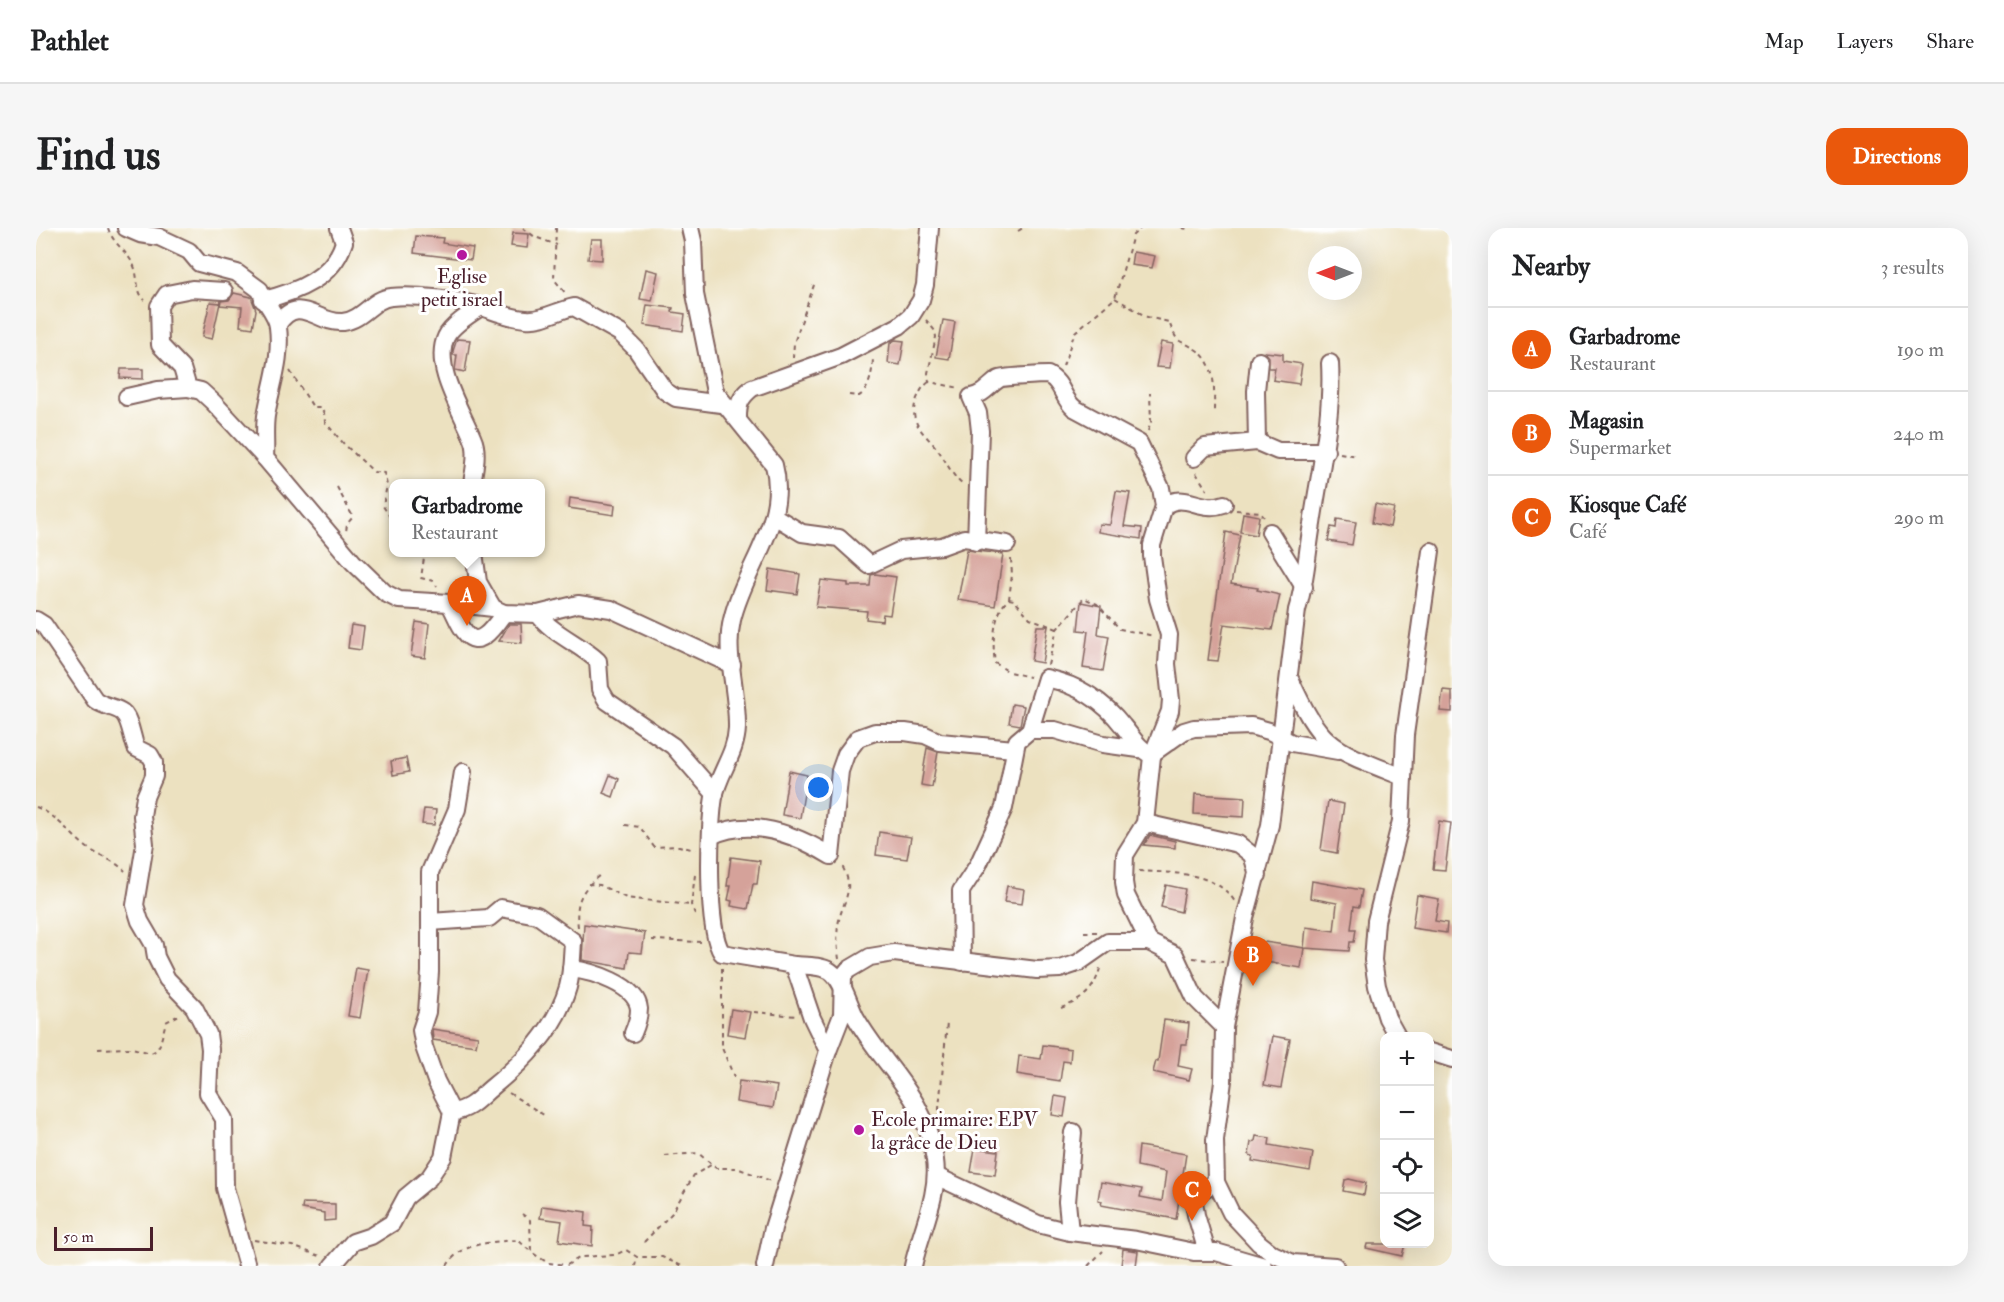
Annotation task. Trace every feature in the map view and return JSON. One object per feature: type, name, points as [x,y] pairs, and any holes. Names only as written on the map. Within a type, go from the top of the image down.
[{"type":"street","points":[[126,228],[140,234],[159,237],[189,251],[199,263],[208,267],[237,273],[260,290],[263,300],[278,324],[279,362],[267,413],[265,458]]},
{"type":"street","points":[[263,300],[301,288],[333,266],[344,243],[339,228]]},
{"type":"street","points":[[690,228],[699,322],[711,376],[721,404],[738,418],[774,465],[777,479],[774,516],[733,615],[729,640],[736,701],[735,740],[734,750],[715,794],[709,856],[717,943],[794,965],[821,968],[831,972],[843,985],[866,1034],[913,1097],[929,1137],[936,1176],[912,1266]]},
{"type":"street","points":[[738,418],[738,404],[741,396],[752,388],[791,376],[841,356],[899,326],[911,316],[921,300],[930,228]]},
{"type":"street","points":[[188,388],[182,368],[160,345],[159,306],[167,294],[192,289],[224,291]]},
{"type":"street","points":[[278,324],[285,314],[296,310],[309,311],[334,321],[357,318],[380,299],[392,296],[481,307],[529,320],[574,308],[620,333],[636,349],[665,391],[676,398],[721,404]]},
{"type":"street","points":[[473,479],[476,453],[474,441],[450,389],[443,362],[443,351],[446,337],[481,307]]},
{"type":"street","points":[[1257,442],[1256,391],[1259,361]]},
{"type":"street","points":[[1330,363],[1330,418],[1326,451],[1311,527],[1304,587],[1297,610],[1270,825],[1245,918],[1224,1028],[1223,1081],[1215,1140],[1216,1182],[1231,1213],[1259,1243],[1286,1264],[1335,1266]]},
{"type":"street","points":[[976,542],[980,431],[978,413],[971,397],[985,393],[998,379],[1008,376],[1023,378],[1048,375],[1062,387],[1067,402],[1074,408],[1139,443],[1159,482],[1164,506],[1152,545],[1152,556],[1158,599],[1170,644],[1167,663],[1170,711],[1148,753],[1145,823],[1130,843],[1125,855],[1124,870],[1126,895],[1149,942]]},
{"type":"street","points":[[127,397],[158,390],[188,388],[201,391],[265,458],[330,537],[385,593],[399,600],[449,603],[499,611],[538,614],[578,604],[611,609],[732,665]]},
{"type":"street","points":[[1194,458],[1205,447],[1257,442],[1278,451],[1326,451]]},
{"type":"street","points":[[1164,506],[1181,500],[1205,508],[1224,504]]},
{"type":"street","points":[[774,516],[802,533],[839,538],[869,565],[911,547],[942,546],[964,538],[976,542],[1008,544]]},
{"type":"street","points":[[1270,532],[1304,587]]},
{"type":"street","points":[[1395,1032],[1387,1018],[1377,987],[1373,960],[1376,921],[1382,889],[1401,821],[1405,735],[1431,551]]},
{"type":"street","points":[[475,557],[478,582],[499,611]]},
{"type":"street","points":[[449,603],[465,633],[471,638],[483,638],[489,634],[499,611]]},
{"type":"street","points":[[538,614],[544,623],[576,642],[598,661],[600,689],[607,700],[673,746],[715,794]]},
{"type":"street","points":[[36,621],[50,633],[95,700],[106,708],[121,711],[127,718],[136,748],[150,755],[154,762],[154,776],[144,797],[142,816],[145,844],[135,905],[140,921],[154,945],[156,957],[166,980],[194,1007],[208,1034],[210,1049],[208,1093],[224,1119],[225,1188],[248,1266]]},
{"type":"street","points":[[1030,730],[1046,678],[1072,685],[1101,702],[1148,753]]},
{"type":"street","points":[[1290,678],[1314,726],[1338,751]]},
{"type":"street","points":[[962,962],[961,891],[978,865],[1004,808],[1014,749],[1021,735],[1030,730],[1055,730],[1102,744],[1148,753],[1184,731],[1194,728],[1251,726],[1269,731],[1292,743],[1338,751],[1403,777]]},
{"type":"street","points":[[711,836],[737,827],[753,826],[794,837],[831,856],[840,771],[846,754],[858,738],[875,732],[905,732],[925,735],[940,742],[1014,749]]},
{"type":"street","points":[[333,1264],[353,1242],[371,1236],[392,1223],[406,1197],[429,1178],[447,1145],[453,1112],[436,1081],[424,1047],[422,1030],[430,972],[430,872],[454,820],[463,772]]},
{"type":"street","points":[[1145,823],[1238,843],[1252,855],[1258,875]]},
{"type":"street","points":[[430,922],[489,918],[501,908],[509,908],[537,915],[573,941],[568,987],[543,1035],[520,1064],[498,1083],[466,1109],[453,1112]]},
{"type":"street","points":[[765,1266],[786,1185],[828,1051],[842,1015],[843,985],[848,970],[883,953],[1017,969],[1060,969],[1078,963],[1108,942],[1149,942],[1175,955],[1195,998],[1224,1028]]},
{"type":"street","points":[[794,965],[812,1018],[828,1051]]},
{"type":"street","points":[[571,969],[591,972],[629,992],[637,1001],[639,1009],[633,1033]]},
{"type":"street","points":[[812,1018],[842,1015]]},
{"type":"street","points":[[1434,1053],[1452,1059]]},
{"type":"street","points":[[1070,1232],[1067,1202],[1074,1132]]},
{"type":"street","points":[[936,1176],[1016,1215],[1070,1232],[1194,1252],[1207,1251],[1239,1257],[1258,1265],[1259,1243]]},
{"type":"street","points":[[1207,1251],[1197,1219],[1195,1198],[1204,1188],[1216,1182]]},
{"type":"path","points":[[108,228],[115,244],[132,261],[142,298],[147,301],[167,294]]},
{"type":"path","points":[[523,228],[535,237],[556,245]]},
{"type":"path","points":[[556,228],[554,279],[574,308]]},
{"type":"path","points":[[1018,231],[1023,228]]},
{"type":"path","points":[[1062,387],[1064,360],[1075,332],[1115,298],[1138,228]]},
{"type":"path","points":[[1182,228],[1187,229]]},
{"type":"path","points":[[791,376],[794,343],[815,282]]},
{"type":"path","points":[[1115,298],[1147,316],[1169,322],[1177,340],[1204,357],[1212,375],[1214,414]]},
{"type":"path","points":[[921,300],[924,315],[936,337],[929,382],[921,390],[915,404],[916,423],[940,452],[954,478],[968,489],[976,501]]},
{"type":"path","points":[[849,394],[862,394],[868,384],[873,361],[869,340]]},
{"type":"path","points":[[279,362],[290,370],[313,407],[319,407],[324,412],[325,422],[332,431],[374,472],[384,473],[387,485],[382,506],[389,517]]},
{"type":"path","points":[[929,382],[952,384],[963,389],[971,397]]},
{"type":"path","points":[[1139,443],[1151,422],[1150,393]]},
{"type":"path","points":[[337,488],[353,517],[347,525],[346,534]]},
{"type":"path","points":[[1008,544],[1012,568],[1009,599],[1003,604],[993,640],[994,663],[1019,675],[1046,678],[1057,629],[1079,601],[1089,598],[1120,629],[1160,638],[1170,644]]},
{"type":"path","points":[[423,557],[422,578],[433,581],[449,603]]},
{"type":"path","points":[[1009,599],[1014,600],[1030,618],[1057,629]]},
{"type":"path","points":[[36,807],[47,811],[65,830],[93,851],[114,861],[140,884]]},
{"type":"path","points":[[625,825],[640,827],[654,847],[679,846],[709,856],[693,878],[691,905],[702,925],[717,943],[722,1047],[734,1077]]},
{"type":"path","points":[[831,856],[843,868],[848,885],[848,899],[840,916],[837,939],[843,985]]},
{"type":"path","points":[[1124,870],[1187,874],[1208,880],[1230,894],[1245,918]]},
{"type":"path","points":[[573,941],[579,926],[576,913],[578,899],[588,884],[600,874]]},
{"type":"path","points":[[588,884],[600,885],[626,898],[691,905]]},
{"type":"path","points":[[652,940],[717,943]]},
{"type":"path","points":[[1175,955],[1235,964]]},
{"type":"path","points":[[98,1049],[132,1048],[151,1053],[157,1050],[160,1044],[166,1022],[194,1007]]},
{"type":"path","points":[[754,1012],[812,1018]]},
{"type":"path","points":[[929,1137],[939,1116],[946,1023]]},
{"type":"path","points":[[498,1083],[508,1093],[547,1117]]},
{"type":"path","points":[[665,1156],[698,1153],[716,1168],[737,1168],[786,1185]]},
{"type":"path","points":[[644,1242],[672,1213],[694,1175],[711,1165]]},
{"type":"path","points":[[522,1214],[530,1220],[531,1251]]},
{"type":"path","points":[[1088,1266],[1102,1253],[1105,1237]]},
{"type":"path","points":[[239,1239],[292,1246],[333,1264]]},
{"type":"path","points":[[447,1266],[451,1257],[475,1245],[518,1240],[548,1263],[567,1265],[581,1257],[615,1256],[626,1250],[638,1257],[662,1257],[682,1266]]},
{"type":"path","points":[[635,1266],[638,1257]]},
{"type":"building","points":[[513,233],[529,234],[527,248],[511,246]]},
{"type":"building","points":[[416,236],[443,238],[442,243],[473,248],[471,260],[414,253]]},
{"type":"building","points":[[591,239],[602,239],[602,260],[588,259]]},
{"type":"building","points":[[1133,252],[1155,256],[1152,268],[1131,265]]},
{"type":"building","points":[[646,269],[658,272],[652,301],[640,299]]},
{"type":"building","points":[[234,293],[251,297],[256,310],[253,328],[240,326],[242,307],[220,305],[221,301],[229,300]]},
{"type":"building","points":[[210,302],[220,303],[212,339],[202,337]]},
{"type":"building","points":[[647,305],[673,308],[672,312],[685,314],[683,331],[644,325]]},
{"type":"building","points":[[943,320],[955,322],[949,359],[936,357]]},
{"type":"building","points":[[457,339],[470,340],[465,372],[455,370],[457,355],[453,355],[453,351]]},
{"type":"building","points":[[895,340],[904,341],[900,365],[888,363],[890,343]]},
{"type":"building","points":[[1161,342],[1173,344],[1170,368],[1156,367]]},
{"type":"building","points":[[1265,352],[1283,354],[1283,361],[1302,364],[1299,384],[1273,380],[1275,368],[1269,368],[1269,357]]},
{"type":"building","points":[[121,369],[143,369],[143,379],[120,378]]},
{"type":"building","points":[[1116,491],[1130,493],[1124,526],[1142,528],[1141,539],[1098,532],[1099,524],[1110,525]]},
{"type":"building","points":[[570,498],[615,505],[614,515],[569,508]]},
{"type":"building","points":[[1375,504],[1394,508],[1390,527],[1372,523]]},
{"type":"building","points":[[1243,513],[1259,516],[1256,535],[1240,532]]},
{"type":"building","points":[[1337,519],[1356,522],[1352,545],[1328,541],[1331,527],[1336,528]]},
{"type":"building","points":[[1226,532],[1240,535],[1231,584],[1258,588],[1257,590],[1280,595],[1272,630],[1224,624],[1218,661],[1208,660]]},
{"type":"building","points":[[967,550],[1003,554],[995,606],[958,600]]},
{"type":"building","points":[[770,569],[800,574],[797,594],[767,590]]},
{"type":"building","points":[[871,575],[896,577],[890,615],[883,614],[882,621],[866,619],[867,611],[816,607],[821,580],[848,583],[848,586],[870,586]]},
{"type":"building","points":[[1081,602],[1101,606],[1098,634],[1109,636],[1103,671],[1083,668],[1088,631],[1078,630]]},
{"type":"building","points":[[416,622],[429,624],[425,658],[411,656]]},
{"type":"building","points":[[509,624],[521,624],[522,643],[499,641]]},
{"type":"building","points":[[351,625],[364,627],[361,650],[348,648]]},
{"type":"building","points":[[1037,626],[1048,626],[1042,663],[1031,661]]},
{"type":"building","points":[[1443,690],[1452,691],[1452,712],[1440,711]]},
{"type":"building","points":[[1012,704],[1024,706],[1020,725],[1009,723]]},
{"type":"building","points":[[927,748],[938,752],[932,787],[921,785]]},
{"type":"building","points":[[406,758],[409,772],[393,775],[391,761]]},
{"type":"building","points":[[789,771],[807,775],[800,818],[782,815]]},
{"type":"building","points":[[610,775],[619,779],[613,797],[603,793]]},
{"type":"building","points":[[1195,794],[1245,797],[1244,817],[1194,814]]},
{"type":"building","points":[[1328,801],[1344,804],[1337,853],[1321,850]]},
{"type":"building","points":[[424,809],[436,810],[434,825],[422,824]]},
{"type":"building","points":[[1439,821],[1451,823],[1445,870],[1433,869]]},
{"type":"building","points":[[879,832],[911,837],[907,859],[876,855]]},
{"type":"building","points":[[1150,835],[1175,841],[1175,848],[1144,845]]},
{"type":"building","points":[[731,857],[760,861],[757,884],[753,884],[748,909],[731,906],[732,901],[728,900],[731,886],[727,886]]},
{"type":"building","points":[[1312,881],[1362,890],[1359,907],[1354,906],[1351,929],[1356,929],[1354,942],[1350,942],[1349,951],[1304,948],[1306,927],[1334,931],[1337,903],[1310,898]]},
{"type":"building","points":[[1166,885],[1185,889],[1181,912],[1161,907]]},
{"type":"building","points":[[1007,886],[1024,889],[1022,904],[1004,902]]},
{"type":"building","points":[[1417,895],[1439,899],[1435,921],[1447,923],[1446,933],[1412,928]]},
{"type":"building","points":[[584,924],[645,933],[642,953],[629,952],[627,968],[582,960]]},
{"type":"building","points":[[1258,941],[1304,948],[1301,968],[1255,960]]},
{"type":"building","points":[[356,968],[368,970],[360,1018],[348,1016]]},
{"type":"building","points":[[731,1009],[750,1012],[745,1037],[727,1034]]},
{"type":"building","points":[[1164,1020],[1189,1023],[1187,1044],[1181,1044],[1178,1066],[1192,1069],[1189,1080],[1153,1072],[1156,1061],[1158,1061]]},
{"type":"building","points":[[432,1029],[478,1036],[476,1046],[433,1040]]},
{"type":"building","points":[[1273,1036],[1290,1039],[1281,1088],[1264,1085]]},
{"type":"building","points":[[1043,1045],[1071,1049],[1070,1062],[1063,1061],[1060,1081],[1017,1074],[1019,1056],[1041,1059]]},
{"type":"building","points":[[739,1081],[777,1086],[773,1108],[736,1102]]},
{"type":"building","points":[[1055,1096],[1067,1098],[1064,1117],[1052,1115]]},
{"type":"building","points":[[1256,1136],[1270,1138],[1269,1145],[1313,1153],[1310,1171],[1252,1161],[1253,1156],[1249,1155],[1251,1142],[1255,1141]]},
{"type":"building","points":[[1139,1146],[1186,1154],[1176,1219],[1101,1205],[1102,1201],[1098,1200],[1101,1182],[1142,1189],[1140,1197],[1162,1201],[1166,1172],[1137,1166]]},
{"type":"building","points":[[975,1148],[998,1151],[995,1175],[971,1172]]},
{"type":"building","points":[[1345,1180],[1366,1183],[1364,1195],[1343,1191]]},
{"type":"building","points":[[303,1203],[335,1204],[335,1220],[324,1221],[324,1213],[302,1209]]},
{"type":"building","points":[[542,1206],[586,1212],[585,1226],[593,1227],[592,1246],[559,1241],[562,1221],[540,1218]]},
{"type":"building","points":[[1367,1244],[1380,1244],[1380,1248],[1404,1248],[1402,1256],[1366,1248]]},
{"type":"building","points":[[1123,1249],[1138,1251],[1136,1266],[1121,1266]]},
{"type":"place","name":"Eglise petit israel","points":[[462,255]]},
{"type":"place","name":"Garbadrome","points":[[467,626]]},
{"type":"place","name":"Magasin","points":[[1253,986]]},
{"type":"place","name":"Ecole primaire: EPV la grâce de Dieu","points":[[859,1130]]},
{"type":"place","name":"Kiosque Café","points":[[1192,1221]]}]
